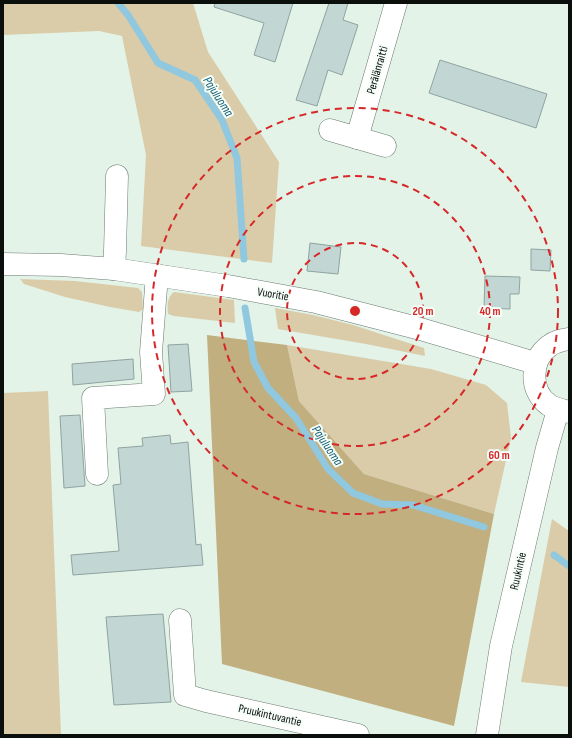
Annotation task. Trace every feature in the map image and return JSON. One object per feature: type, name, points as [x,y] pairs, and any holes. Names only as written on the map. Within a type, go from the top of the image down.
[{"type":"street","name":"Perälänraitti","points":[[357,138],[396,3]]},
{"type":"street","points":[[330,130],[385,146]]},
{"type":"street","points":[[114,269],[117,176]]},
{"type":"street","name":"Vuoritie","points":[[3,264],[61,265],[114,269],[228,286],[316,302],[417,328],[535,364]]},
{"type":"street","points":[[97,474],[93,398],[154,394],[152,352],[157,275]]},
{"type":"street","points":[[564,411],[548,404],[540,396],[535,386],[534,375],[535,364],[541,353],[549,345],[560,340],[569,339]]},
{"type":"street","name":"Ruukintie","points":[[487,735],[501,646],[547,448],[564,411]]},
{"type":"street","name":"Pruukintuvantie","points":[[180,620],[185,695],[358,735]]},
{"type":"shaded area","points":[[3,3],[193,3],[208,52],[279,162],[272,263],[141,246],[146,155],[122,36],[99,31],[3,35]]},
{"type":"shaded area","points":[[20,279],[75,281],[138,288],[142,292],[143,309],[139,312],[65,297],[24,284]]},
{"type":"shaded area","points":[[174,292],[234,300],[235,323],[168,314],[169,299]]},
{"type":"shaded area","points":[[275,308],[313,315],[353,325],[424,348],[425,356],[278,329]]},
{"type":"shaded area","points":[[207,335],[287,345],[299,401],[364,474],[494,514],[454,726],[222,664]]},
{"type":"shaded area","points":[[287,345],[431,369],[486,385],[507,403],[511,438],[494,514],[364,474],[299,401]]},
{"type":"shaded area","points":[[48,391],[61,735],[3,735],[3,393]]},
{"type":"shaded area","points":[[552,519],[569,531],[569,687],[521,682]]},
{"type":"building","points":[[215,3],[293,3],[275,62],[254,55],[264,23],[214,7]]},
{"type":"building","points":[[329,3],[348,3],[343,20],[358,25],[342,75],[328,70],[317,106],[296,100]]},
{"type":"building","points":[[440,60],[547,94],[536,128],[429,93]]},
{"type":"building","points":[[310,243],[341,247],[338,274],[307,271]]},
{"type":"building","points":[[531,249],[551,250],[550,271],[531,270]]},
{"type":"building","points":[[485,276],[520,277],[519,294],[510,294],[510,309],[484,308]]},
{"type":"building","points":[[188,344],[192,391],[171,392],[168,345]]},
{"type":"building","points":[[133,359],[134,379],[73,385],[72,364]]},
{"type":"building","points":[[80,415],[85,486],[64,488],[60,416]]},
{"type":"building","points":[[170,435],[171,444],[188,442],[196,545],[201,544],[203,565],[73,575],[71,555],[119,551],[113,485],[121,484],[118,448],[143,446],[142,438]]},
{"type":"building","points":[[163,614],[171,702],[114,705],[106,617]]},
{"type":"waterway","name":"Pajuluoma","points":[[118,3],[128,15],[158,63],[195,80],[222,120],[237,158],[244,259]]},
{"type":"waterway","name":"Pajuluoma","points":[[245,308],[254,362],[268,388],[296,418],[328,469],[353,493],[382,504],[413,505],[484,527]]},
{"type":"waterway","name":"Pajuluoma","points":[[554,555],[569,566]]}]
